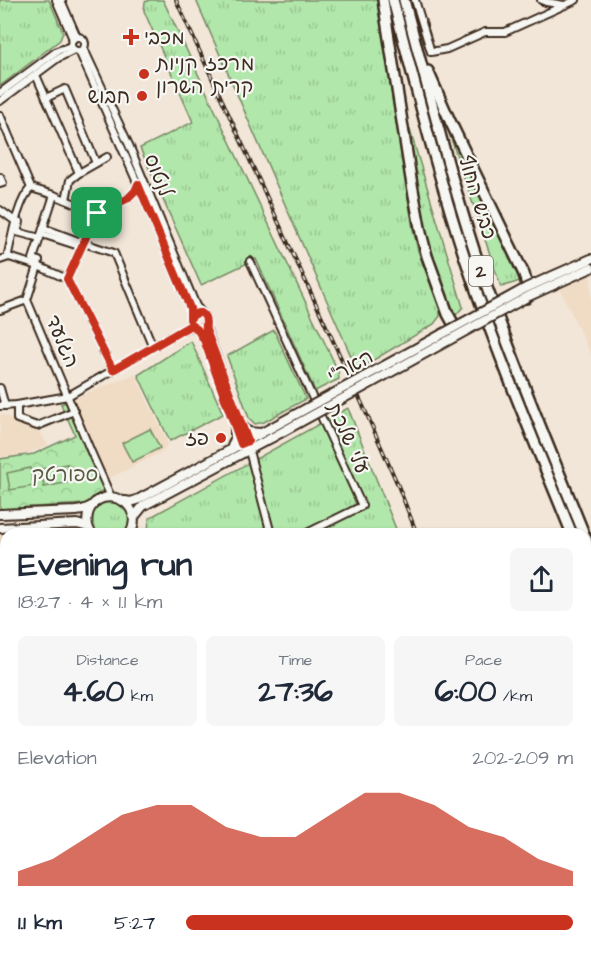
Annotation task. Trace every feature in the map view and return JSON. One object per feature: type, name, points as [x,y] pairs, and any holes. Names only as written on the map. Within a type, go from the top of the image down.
[{"type":"highway","points":[[383,0],[417,217],[424,248],[445,306],[457,330]]},
{"type":"highway","name":"כביש החוף","points":[[393,0],[440,174],[470,273],[570,528]]},
{"type":"highway","name":"כביש החוף","points":[[404,0],[456,192],[481,269],[504,335],[582,528]]},
{"type":"highway","points":[[411,26],[430,76],[526,278],[528,287],[526,298]]},
{"type":"highway","points":[[518,261],[534,278],[548,281]]},
{"type":"highway","points":[[437,337],[445,325],[445,306]]},
{"type":"main road","name":"האר\"י","points":[[268,433],[437,337],[526,298],[548,281],[591,259]]},
{"type":"main road","name":"האר\"י","points":[[134,517],[143,506],[245,445],[457,330],[528,287],[591,268]]},
{"type":"main road","points":[[230,450],[239,427],[252,433],[268,433]]},
{"type":"main road","name":"האר\"י","points":[[125,501],[131,502],[139,499],[230,450],[245,445]]},
{"type":"main road","points":[[0,514],[83,510],[100,499],[111,497],[125,501],[132,510],[133,528]]},
{"type":"main road","points":[[90,528],[87,516],[92,506]]},
{"type":"main road","points":[[43,528],[77,524],[86,528]]},
{"type":"street","name":"לנטוס","points":[[56,0],[138,184],[190,308],[193,324],[204,340],[239,427]]},
{"type":"street","name":"לנטוס","points":[[61,0],[76,45],[129,145],[196,306],[203,314]]},
{"type":"street","points":[[415,0],[430,52],[447,49],[485,32],[505,32],[576,0]]},
{"type":"street","points":[[541,0],[564,5]]},
{"type":"street","points":[[0,101],[76,45]]},
{"type":"street","points":[[0,93],[57,51],[76,45]]},
{"type":"street","points":[[36,75],[79,173]]},
{"type":"street","points":[[46,98],[65,89],[96,163]]},
{"type":"street","points":[[0,115],[31,188]]},
{"type":"street","points":[[66,200],[70,180],[107,157]]},
{"type":"street","points":[[0,177],[3,183],[0,184]]},
{"type":"street","points":[[127,199],[138,184]]},
{"type":"street","points":[[31,188],[97,213]]},
{"type":"street","points":[[9,256],[15,221],[26,192],[31,188]]},
{"type":"street","points":[[42,233],[54,195]]},
{"type":"street","points":[[67,279],[97,213],[127,199],[137,198],[145,201]]},
{"type":"street","points":[[0,210],[20,222],[17,232],[42,233],[114,253],[153,346]]},
{"type":"street","name":"הגלעד","points":[[42,233],[33,259],[39,261],[38,266],[27,300],[111,497]]},
{"type":"street","points":[[0,260],[9,256],[67,279],[113,370]]},
{"type":"street","name":"עלי שלכת","points":[[250,261],[362,506],[317,528]]},
{"type":"street","name":"הגלעד","points":[[0,310],[27,300]]},
{"type":"street","points":[[195,313],[203,314],[206,318],[205,325],[201,328],[193,324],[195,313]]},
{"type":"street","points":[[0,388],[3,406],[68,396],[193,324]]},
{"type":"street","name":"לנטוס","points":[[205,325],[245,445],[269,528]]},
{"type":"street","points":[[17,405],[18,419],[37,426],[74,411]]},
{"type":"shaded area","points":[[591,275],[591,355],[560,289]]},
{"type":"shaded area","points":[[135,374],[168,444],[162,452],[106,480],[72,399]]},
{"type":"shaded area","points":[[0,414],[36,428],[48,445],[26,454],[0,457]]},
{"type":"green space","points":[[0,0],[49,0],[63,32],[60,40],[0,86]]},
{"type":"green space","points":[[163,0],[338,371],[339,379],[315,391],[256,259],[201,285],[140,148],[193,122],[144,11],[145,2]]},
{"type":"green space","points":[[196,0],[377,0],[413,229],[418,251],[440,308],[440,316],[434,324],[357,370]]},
{"type":"green space","points":[[439,103],[517,275],[520,281],[501,287]]},
{"type":"green space","points":[[404,110],[463,307],[455,316],[427,236]]},
{"type":"green space","points":[[274,330],[306,399],[264,422],[255,424],[249,418],[227,356]]},
{"type":"green space","points":[[191,341],[223,414],[170,441],[138,375]]},
{"type":"green space","name":"ספורטק","points":[[69,401],[104,489],[85,504],[0,509],[0,459],[34,454],[75,435],[61,404]]},
{"type":"green space","points":[[348,408],[396,528],[148,528],[149,518]]},
{"type":"green space","points":[[150,429],[160,448],[132,462],[122,443]]},
{"type":"green space","points":[[67,464],[70,482],[44,487],[41,469]]},
{"type":"green space","points":[[30,468],[34,486],[10,490],[7,473]]},
{"type":"green space","points":[[118,500],[131,513],[130,528],[91,528],[91,513],[101,501]]},
{"type":"railway","points":[[176,0],[364,408],[415,528]]},
{"type":"place","name":"מכבי","points":[[131,37]]},
{"type":"place","name":"מרכז קניות קרית השרון","points":[[144,74]]},
{"type":"place","name":"חבוש","points":[[142,96]]},
{"type":"place","name":"פז","points":[[221,438]]},
{"type":"route","points":[[138,184],[190,308],[190,319],[193,314],[198,313],[203,314],[206,318],[206,330],[248,441],[241,444],[204,340],[200,332],[191,325],[113,370],[67,279],[97,213],[127,199],[138,184]]}]
